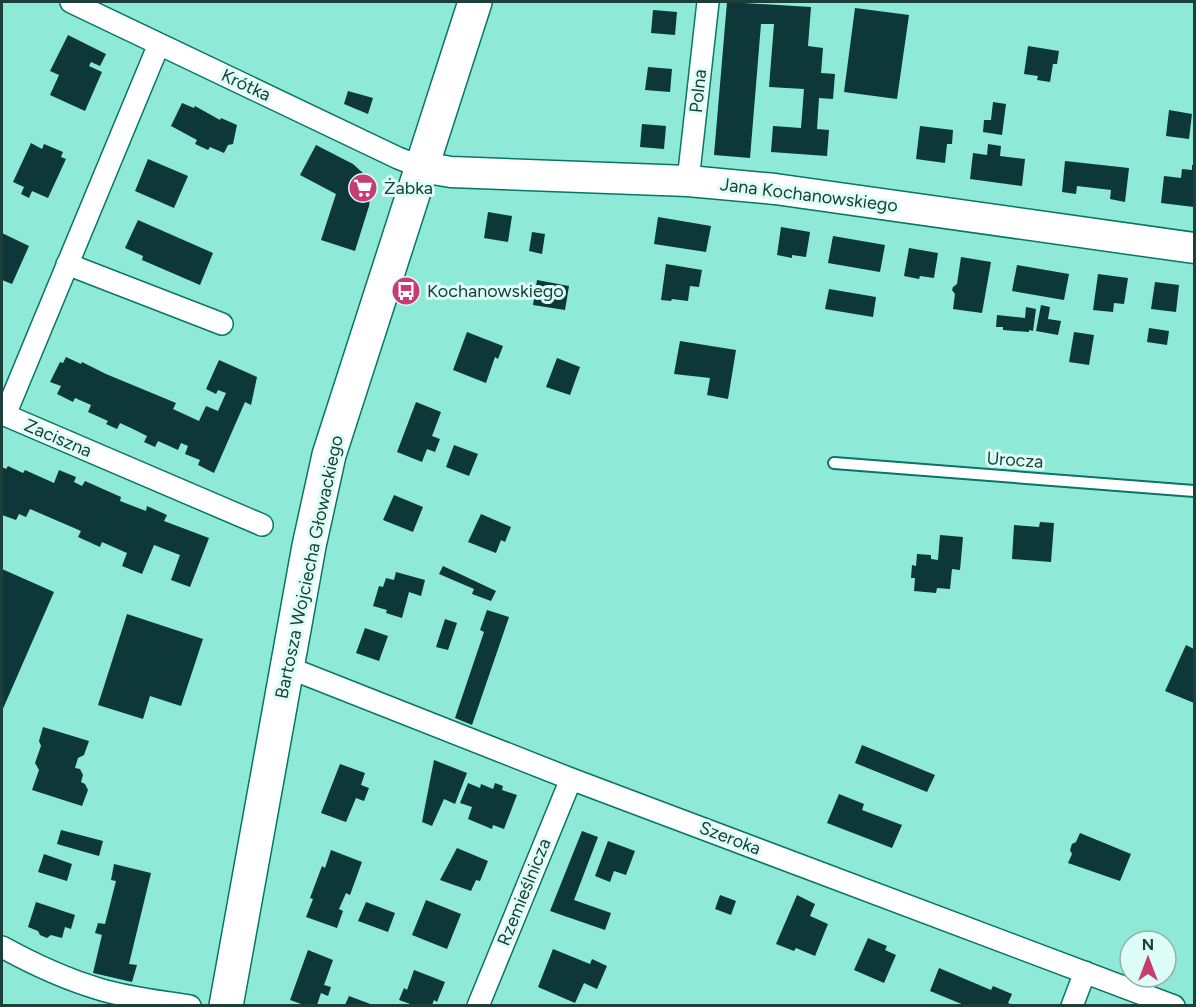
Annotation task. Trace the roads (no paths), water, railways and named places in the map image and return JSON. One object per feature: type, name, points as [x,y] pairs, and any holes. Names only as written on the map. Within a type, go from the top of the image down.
[{"type":"main road","name":"Bartosza Wojciecha Głowackiego","points":[[226,1005],[309,546],[328,455],[475,2]]},
{"type":"street","name":"Krótka","points":[[71,2],[422,167]]},
{"type":"street","name":"Polna","points":[[688,181],[708,2]]},
{"type":"street","name":"Zaciszna","points":[[159,44],[5,415],[262,525]]},
{"type":"street","name":"Jana Kochanowskiego","points":[[422,167],[451,172],[688,181],[775,189],[1194,248]]},
{"type":"street","points":[[67,264],[222,324]]},
{"type":"street","name":"Szeroka","points":[[287,667],[571,779],[1174,1005]]},
{"type":"street","name":"Rzemieślnicza","points":[[478,1005],[571,779]]},
{"type":"street","points":[[2,950],[99,989],[189,1005]]},
{"type":"street","points":[[1072,1005],[1085,972]]},
{"type":"lane","name":"Urocza","points":[[834,462],[1194,491]]},
{"type":"place","name":"Żabka","points":[[363,188]]},
{"type":"place","name":"Kochanowskiego","points":[[406,291]]}]
